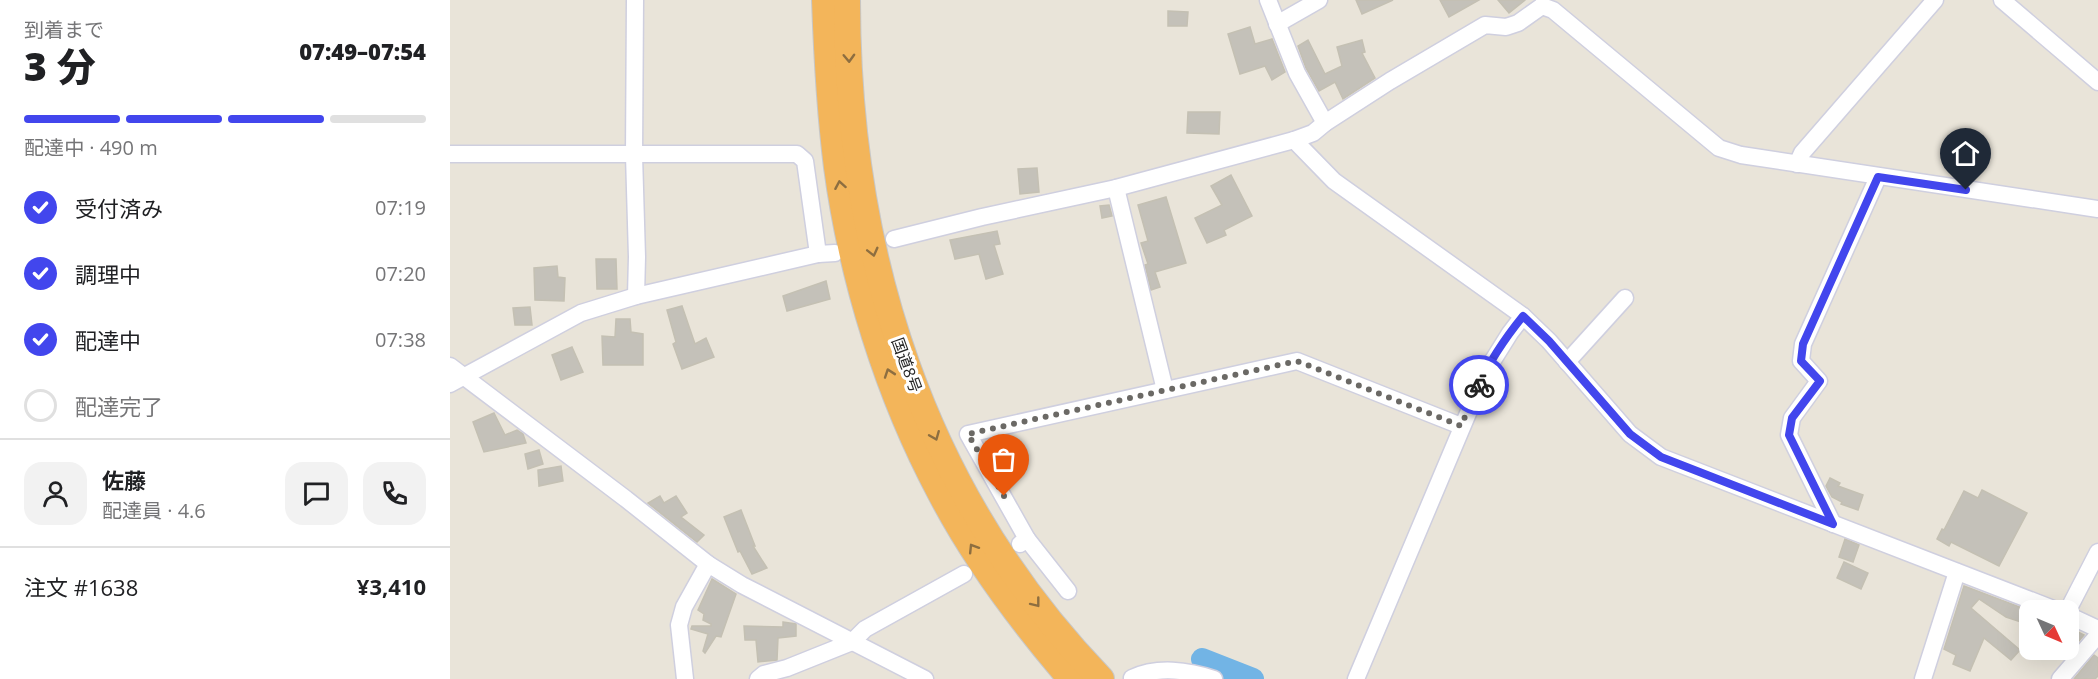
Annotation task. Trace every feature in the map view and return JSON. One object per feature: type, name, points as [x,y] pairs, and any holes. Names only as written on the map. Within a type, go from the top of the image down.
[{"type":"highway","name":"国道8号","points":[[825,0],[837,167],[861,286],[894,388],[917,446],[941,495],[973,549],[1004,595],[1071,679]]},
{"type":"highway","name":"国道8号","points":[[847,0],[853,129],[861,195],[891,320],[909,373],[940,448],[979,522],[1018,580],[1068,646],[1101,679]]},
{"type":"street","points":[[635,0],[636,296]]},
{"type":"street","points":[[1268,0],[1297,74],[1324,123]]},
{"type":"street","points":[[1277,24],[1318,0]]},
{"type":"street","points":[[1797,164],[1802,153],[1935,0]]},
{"type":"street","points":[[2002,0],[2098,82]]},
{"type":"street","points":[[894,239],[1116,188],[1294,140],[1313,133],[1324,123],[1485,26],[1506,27],[1518,23],[1542,3],[1719,147],[1741,155],[2098,209]]},
{"type":"street","points":[[1294,140],[1334,181],[1523,316],[1630,434],[1661,457],[2030,600]]},
{"type":"street","points":[[450,154],[797,154],[805,161],[826,254],[636,296],[581,313],[457,380]]},
{"type":"street","points":[[1833,524],[1789,435],[1792,418],[1820,381],[1801,361],[1803,344],[1878,177]]},
{"type":"street","points":[[1116,188],[1166,390]]},
{"type":"street","points":[[1567,362],[1625,298]]},
{"type":"street","points":[[1356,679],[1485,373],[1523,316]]},
{"type":"street","points":[[1068,591],[1023,542],[968,434],[1297,361],[1461,426]]},
{"type":"street","points":[[450,366],[457,380],[708,564],[742,585],[925,679]]},
{"type":"street","points":[[2073,600],[2098,552]]},
{"type":"street","points":[[685,679],[679,625],[684,607],[708,564]]},
{"type":"street","points":[[1923,679],[1957,572]]},
{"type":"street","points":[[758,679],[764,674],[787,668],[852,642],[866,629],[964,574]]},
{"type":"street","points":[[2079,620],[2098,629]]},
{"type":"street","points":[[2060,679],[2098,635]]},
{"type":"street","points":[[1132,678],[1144,672],[1169,670],[1196,673],[1214,679]]},
{"type":"building","points":[[1356,0],[1393,0],[1362,14]]},
{"type":"building","points":[[1440,0],[1479,0],[1449,17]]},
{"type":"building","points":[[1498,0],[1525,0],[1509,13]]},
{"type":"building","points":[[1168,11],[1188,12],[1187,26],[1168,26]]},
{"type":"building","points":[[1250,27],[1255,44],[1272,39],[1285,72],[1272,80],[1265,66],[1240,74],[1228,34]]},
{"type":"building","points":[[1308,40],[1325,74],[1342,66],[1337,47],[1362,40],[1365,52],[1362,53],[1375,78],[1343,99],[1335,82],[1319,91],[1306,68],[1298,46]]},
{"type":"building","points":[[1188,112],[1220,112],[1219,134],[1187,133]]},
{"type":"building","points":[[1037,168],[1039,192],[1020,194],[1018,169]]},
{"type":"building","points":[[1231,175],[1252,216],[1224,230],[1226,235],[1207,243],[1195,218],[1222,205],[1211,186]]},
{"type":"building","points":[[1166,197],[1186,263],[1155,272],[1160,287],[1151,290],[1145,265],[1148,264],[1141,243],[1148,241],[1138,205]]},
{"type":"building","points":[[1109,205],[1112,216],[1102,218],[1100,206]]},
{"type":"building","points":[[997,231],[1000,244],[994,245],[1003,274],[986,279],[979,254],[955,259],[950,240]]},
{"type":"building","points":[[596,259],[616,259],[617,289],[597,289]]},
{"type":"building","points":[[557,266],[558,277],[565,278],[564,301],[535,300],[534,268]]},
{"type":"building","points":[[826,281],[830,299],[787,311],[783,296]]},
{"type":"building","points":[[682,306],[695,344],[706,338],[714,357],[682,369],[673,344],[676,342],[667,310]]},
{"type":"building","points":[[530,307],[532,325],[515,325],[513,308]]},
{"type":"building","points":[[616,319],[630,319],[631,332],[643,334],[643,365],[603,365],[602,336],[615,337]]},
{"type":"building","points":[[572,347],[583,372],[561,380],[552,355]]},
{"type":"building","points":[[494,413],[505,435],[517,430],[523,434],[526,443],[484,452],[473,422]]},
{"type":"building","points":[[539,450],[543,464],[528,469],[525,454]]},
{"type":"building","points":[[561,466],[563,481],[539,486],[538,470]]},
{"type":"building","points":[[1830,478],[1840,483],[1838,486],[1863,495],[1858,510],[1841,504],[1842,502],[1832,497],[1826,486]]},
{"type":"building","points":[[1982,490],[2027,513],[1999,566],[1951,542],[1949,546],[1937,539],[1964,491],[1978,498]]},
{"type":"building","points":[[660,496],[664,503],[676,496],[687,513],[681,517],[704,535],[697,542],[648,503]]},
{"type":"building","points":[[741,510],[755,546],[753,546],[767,568],[752,574],[740,551],[738,552],[724,517]]},
{"type":"building","points":[[1845,539],[1859,545],[1853,562],[1839,557]]},
{"type":"building","points":[[1844,562],[1868,573],[1861,589],[1837,578]]},
{"type":"building","points":[[712,579],[736,594],[721,637],[716,636],[705,653],[703,651],[708,634],[691,629],[692,626],[711,626],[703,620],[704,614],[698,610]]},
{"type":"building","points":[[1964,586],[2019,607],[2019,621],[2006,617],[1979,599],[1971,608],[2019,649],[2011,660],[1984,638],[1970,671],[1953,664],[1956,655],[1944,649]]},
{"type":"building","points":[[783,622],[796,624],[796,636],[778,638],[777,660],[758,662],[756,640],[745,640],[744,626],[783,627]]},
{"type":"building","points":[[2094,655],[2098,658],[2098,676],[2095,679],[2074,679]]},
{"type":"waterway","points":[[1202,659],[1253,679]]},
{"type":"way so far","points":[[1004,496],[968,434],[1297,361],[1461,426],[1479,385]]},
{"type":"route","points":[[1479,385],[1510,333],[1523,316],[1549,341],[1630,434],[1661,457],[1833,524],[1789,435],[1792,418],[1820,381],[1801,361],[1803,344],[1878,177],[1966,190]]}]
